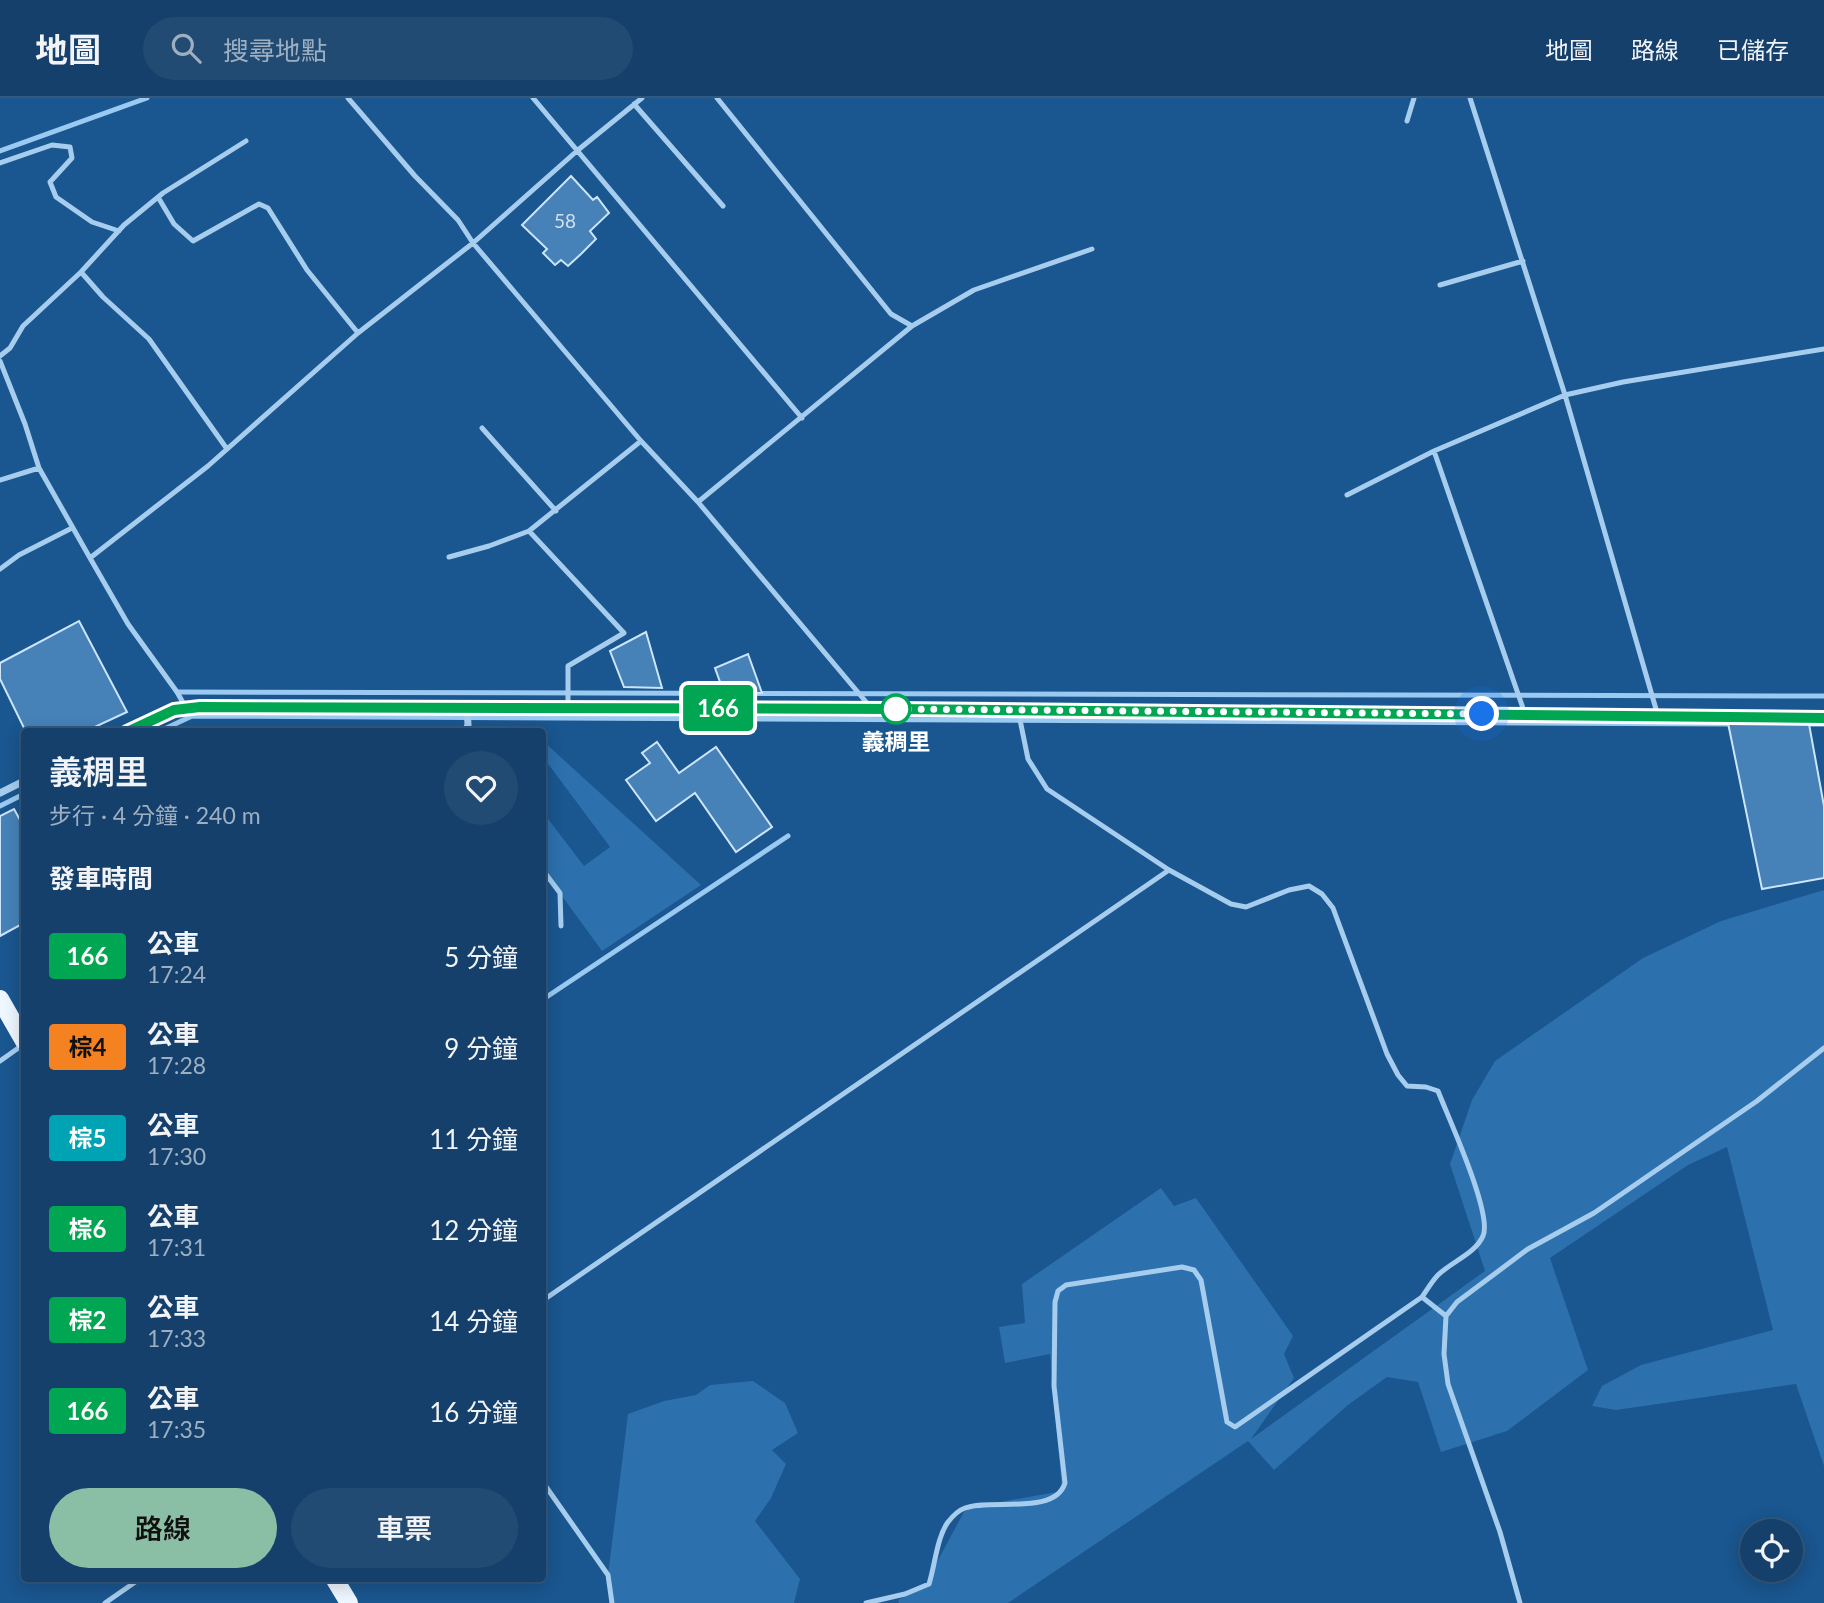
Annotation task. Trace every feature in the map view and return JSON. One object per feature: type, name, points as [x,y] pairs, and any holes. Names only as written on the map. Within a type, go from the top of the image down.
[{"type":"main road","points":[[0,999],[21,1038]]},
{"type":"main road","points":[[336,1582],[349,1603]]},
{"type":"street","points":[[467,707],[467,728]]},
{"type":"street","points":[[135,728],[165,714],[186,708],[568,707],[1824,718]]},
{"type":"street","points":[[0,793],[21,782]]},
{"type":"lane","points":[[348,98],[415,176],[458,220],[473,243],[641,441],[698,502],[872,709]]},
{"type":"lane","points":[[533,98],[802,418]]},
{"type":"lane","points":[[90,558],[227,449],[358,333],[473,243],[578,150],[642,98]]},
{"type":"lane","points":[[717,98],[891,314],[912,326]]},
{"type":"lane","points":[[1407,121],[1414,98]]},
{"type":"lane","points":[[1470,98],[1565,395],[1658,716]]},
{"type":"lane","points":[[634,104],[723,206]]},
{"type":"lane","points":[[186,708],[128,624],[39,468],[0,359],[23,326],[81,272],[119,231],[158,197],[246,141]]},
{"type":"lane","points":[[0,163],[52,145],[69,147],[72,158],[50,182],[56,197],[92,222],[119,231]]},
{"type":"lane","points":[[158,197],[174,224],[193,241],[259,204],[268,208],[307,270],[358,333]]},
{"type":"lane","points":[[698,502],[912,326],[974,290],[1092,249]]},
{"type":"lane","points":[[1440,285],[1522,261]]},
{"type":"lane","points":[[81,272],[103,298],[149,339],[227,449]]},
{"type":"lane","points":[[1347,495],[1434,451],[1565,395],[1623,382],[1824,349]]},
{"type":"lane","points":[[482,428],[556,511]]},
{"type":"lane","points":[[449,556],[489,546],[529,531],[641,441]]},
{"type":"lane","points":[[1434,451],[1525,714]]},
{"type":"lane","points":[[0,480],[39,468]]},
{"type":"lane","points":[[0,569],[19,555],[72,528]]},
{"type":"lane","points":[[529,531],[624,633],[568,666],[568,707]]},
{"type":"lane","points":[[866,1603],[905,1594],[929,1584],[937,1562],[941,1533],[950,1519],[966,1507],[1055,1499],[1062,1492],[1065,1483],[1054,1386],[1055,1302],[1058,1292],[1066,1285],[1182,1266],[1194,1270],[1201,1280],[1227,1422],[1235,1427],[1422,1297],[1437,1275],[1470,1251],[1483,1237],[1485,1225],[1465,1154],[1438,1091],[1407,1086],[1398,1075],[1387,1054],[1333,908],[1322,894],[1309,887],[1289,890],[1246,907],[1231,904],[1169,870],[1047,789],[1028,759],[1018,710]]},
{"type":"lane","points":[[546,1298],[1169,870]]},
{"type":"lane","points":[[546,875],[559,893],[561,926]]},
{"type":"lane","points":[[0,1061],[21,1045]]},
{"type":"lane","points":[[1520,1603],[1500,1532],[1448,1384],[1444,1354],[1446,1316],[1457,1302],[1528,1249],[1594,1213],[1757,1101],[1824,1048]]},
{"type":"lane","points":[[1422,1297],[1446,1316]]},
{"type":"lane","points":[[546,1487],[608,1575],[612,1603]]},
{"type":"lane","points":[[105,1603],[135,1582]]},
{"type":"shaded area","points":[[546,744],[701,885],[602,951],[546,874],[546,816],[584,866],[610,847],[546,761]]},
{"type":"shaded area","points":[[1824,890],[1824,1466],[1796,1384],[1616,1410],[1592,1406],[1602,1386],[1641,1365],[1773,1330],[1727,1147],[1688,1165],[1550,1258],[1588,1370],[1507,1431],[1441,1452],[1418,1382],[1387,1377],[1348,1405],[1274,1470],[1248,1441],[1008,1603],[899,1603],[898,1600],[929,1584],[937,1562],[966,1508],[1062,1491],[1050,1354],[1005,1363],[999,1327],[1025,1323],[1022,1284],[1161,1188],[1174,1206],[1196,1198],[1293,1336],[1284,1354],[1294,1378],[1251,1439],[1485,1271],[1450,1164],[1472,1100],[1495,1061],[1643,958],[1721,921]]},
{"type":"shaded area","points":[[753,1381],[785,1403],[798,1433],[772,1450],[786,1464],[771,1498],[755,1521],[800,1579],[794,1603],[612,1603],[608,1575],[628,1414],[664,1401],[696,1395],[710,1385]]},
{"type":"building","points":[[571,176],[593,200],[597,197],[609,213],[590,231],[596,239],[581,254],[568,266],[561,260],[555,265],[543,253],[547,249],[522,225]]},
{"type":"building","points":[[79,621],[127,712],[93,728],[24,728],[0,679],[0,663]]},
{"type":"building","points":[[646,632],[662,688],[624,687],[610,651]]},
{"type":"building","points":[[748,654],[762,693],[724,693],[715,668]]},
{"type":"building","points":[[1728,723],[1809,724],[1824,806],[1824,878],[1762,889]]},
{"type":"building","points":[[657,742],[679,773],[716,747],[772,827],[736,852],[695,793],[656,821],[626,780],[650,763],[642,753]]},
{"type":"building","points":[[14,809],[21,822],[21,925],[0,936],[0,816]]},
{"type":"waterway","points":[[0,151],[147,98]]},
{"type":"waterway","points":[[177,692],[1824,696]]},
{"type":"waterway","points":[[166,728],[192,716],[1733,724]]},
{"type":"waterway","points":[[1796,724],[1824,724]]},
{"type":"waterway","points":[[0,806],[21,796]]},
{"type":"waterway","points":[[546,997],[788,836]]},
{"type":"bus line","name":"166","points":[[135,728],[174,710],[200,707],[897,709],[1824,718]]},
{"type":"place","name":"義稠里","points":[[896,709]]},
{"type":"route","points":[[896,709],[1482,714]]}]
